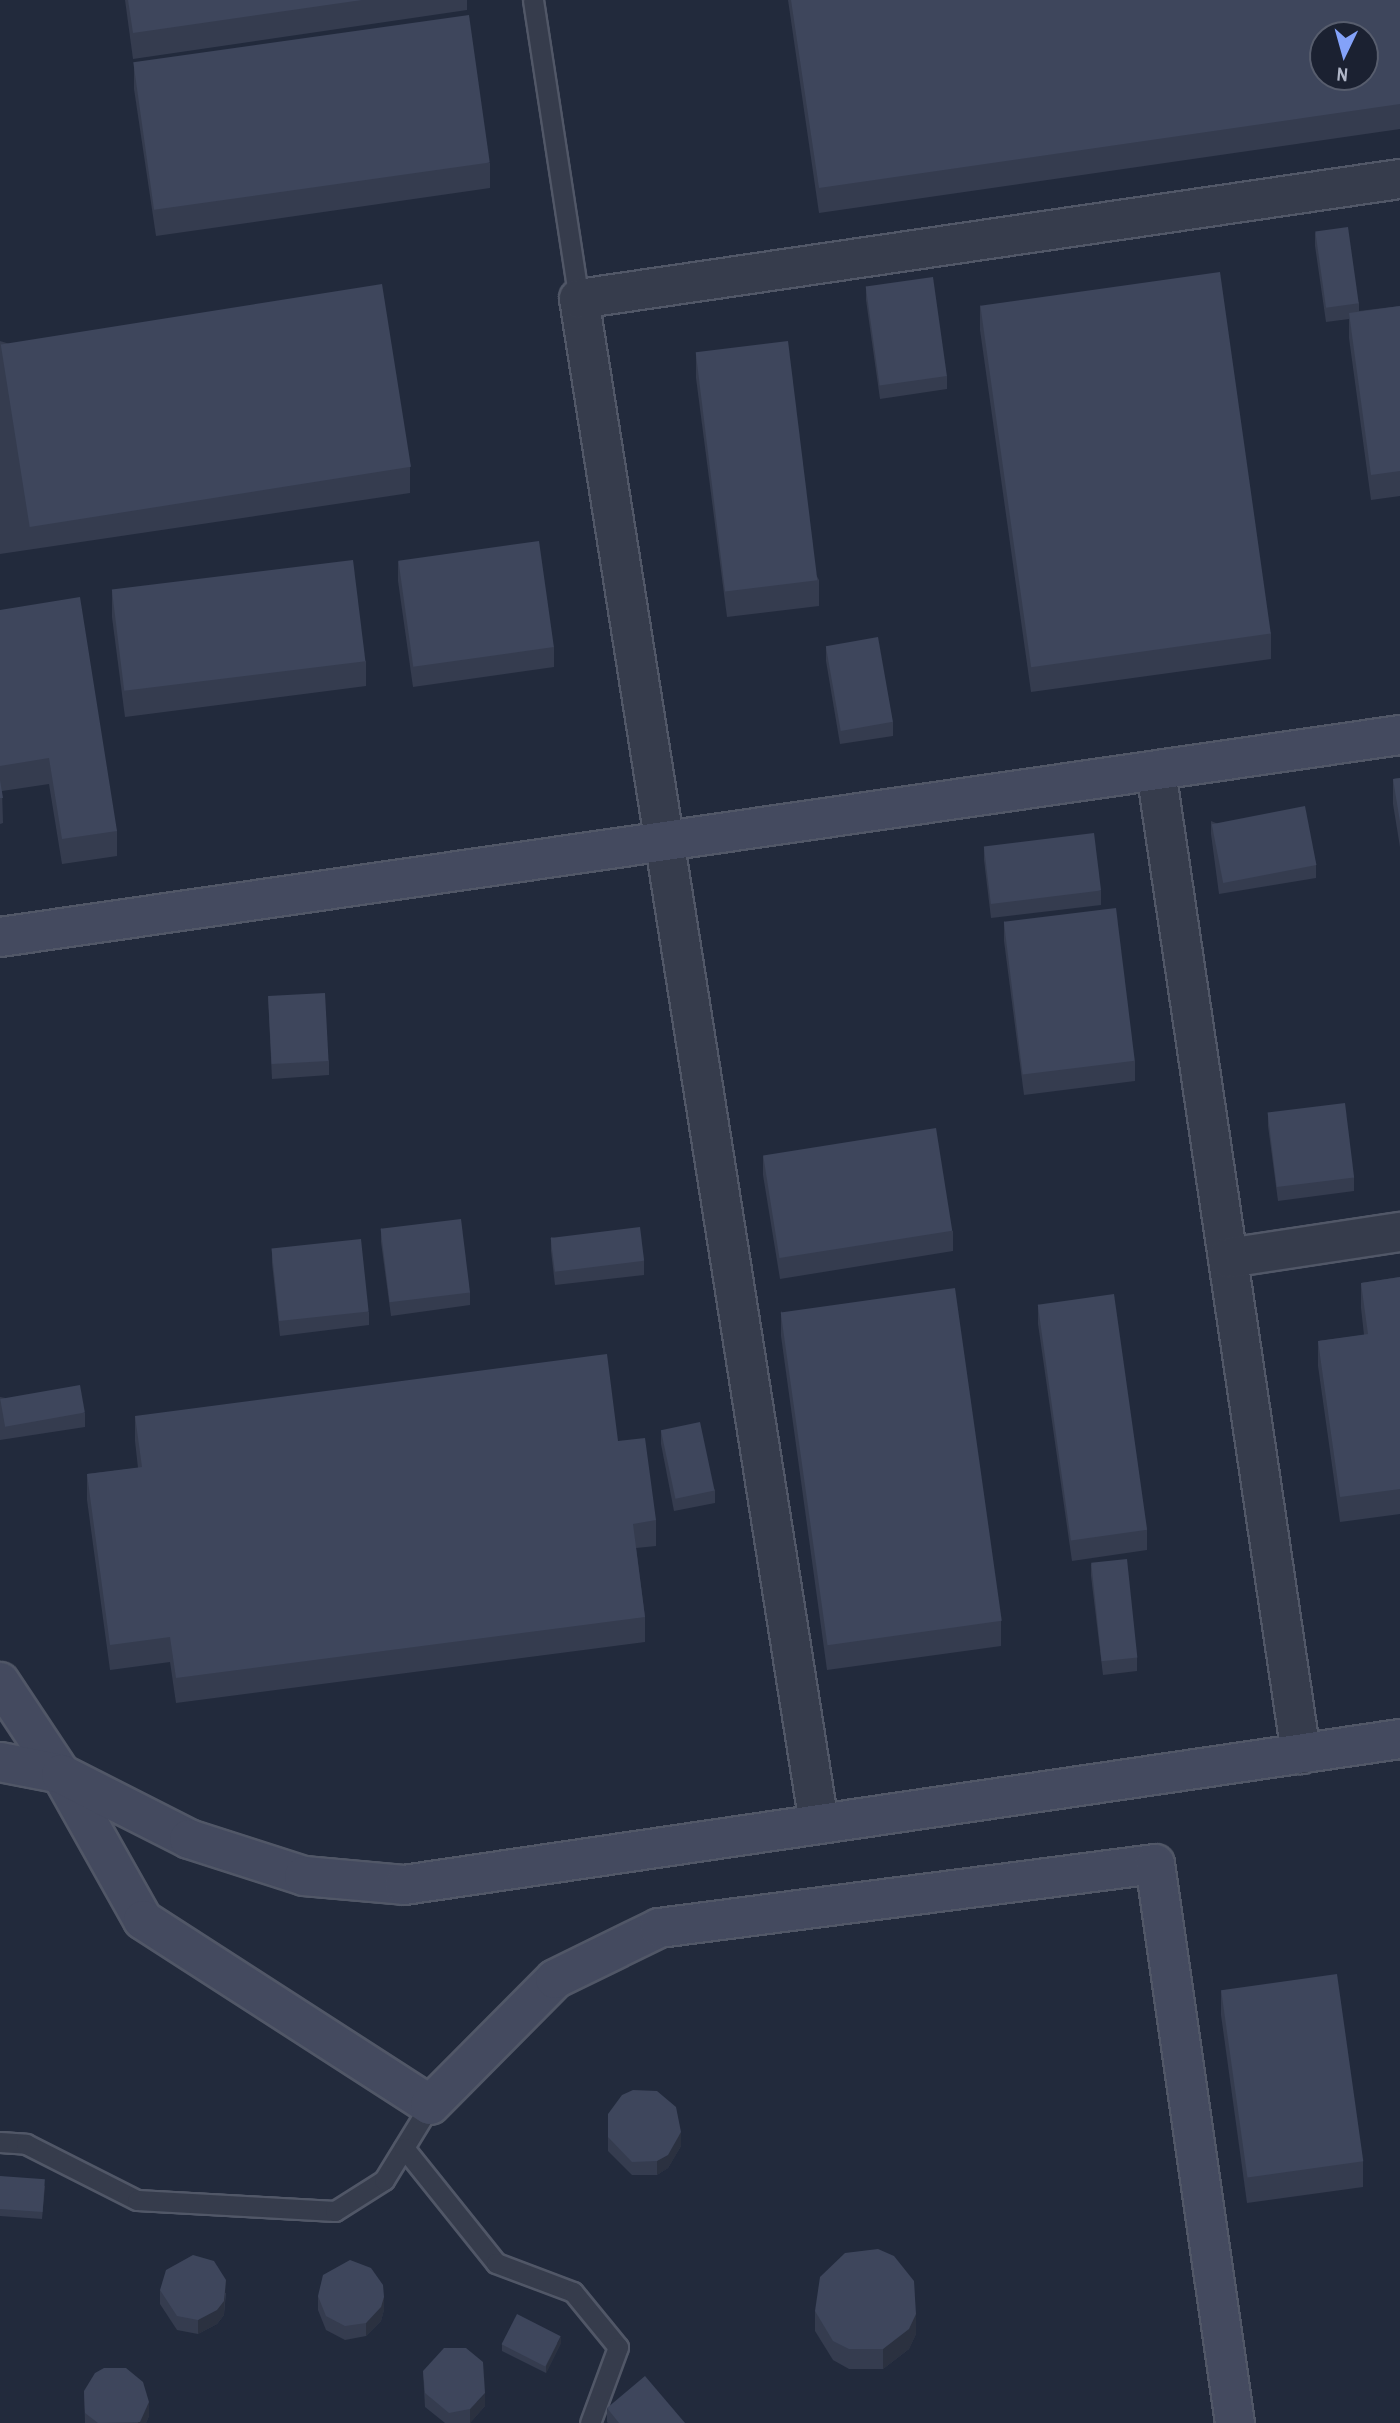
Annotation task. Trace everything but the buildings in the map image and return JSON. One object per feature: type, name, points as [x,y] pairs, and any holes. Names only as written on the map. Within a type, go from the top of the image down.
[{"type":"street","points":[[819,1824],[661,841],[579,299],[1400,179]]},
{"type":"street","points":[[0,937],[1400,735]]},
{"type":"street","points":[[1156,771],[1301,1754]]},
{"type":"street","points":[[1228,1258],[1400,1232]]},
{"type":"street","points":[[0,1682],[61,1774],[143,1920],[430,2105],[555,1979],[659,1928],[1155,1864],[1235,2423]]},
{"type":"street","points":[[0,1762],[61,1774],[189,1839],[304,1876],[404,1885],[1400,1739]]},
{"type":"lane","points":[[533,0],[579,299]]},
{"type":"lane","points":[[0,2143],[26,2144],[137,2200],[335,2211],[384,2180],[430,2105]]},
{"type":"lane","points":[[404,2148],[496,2263],[573,2292],[618,2347],[590,2423]]}]
